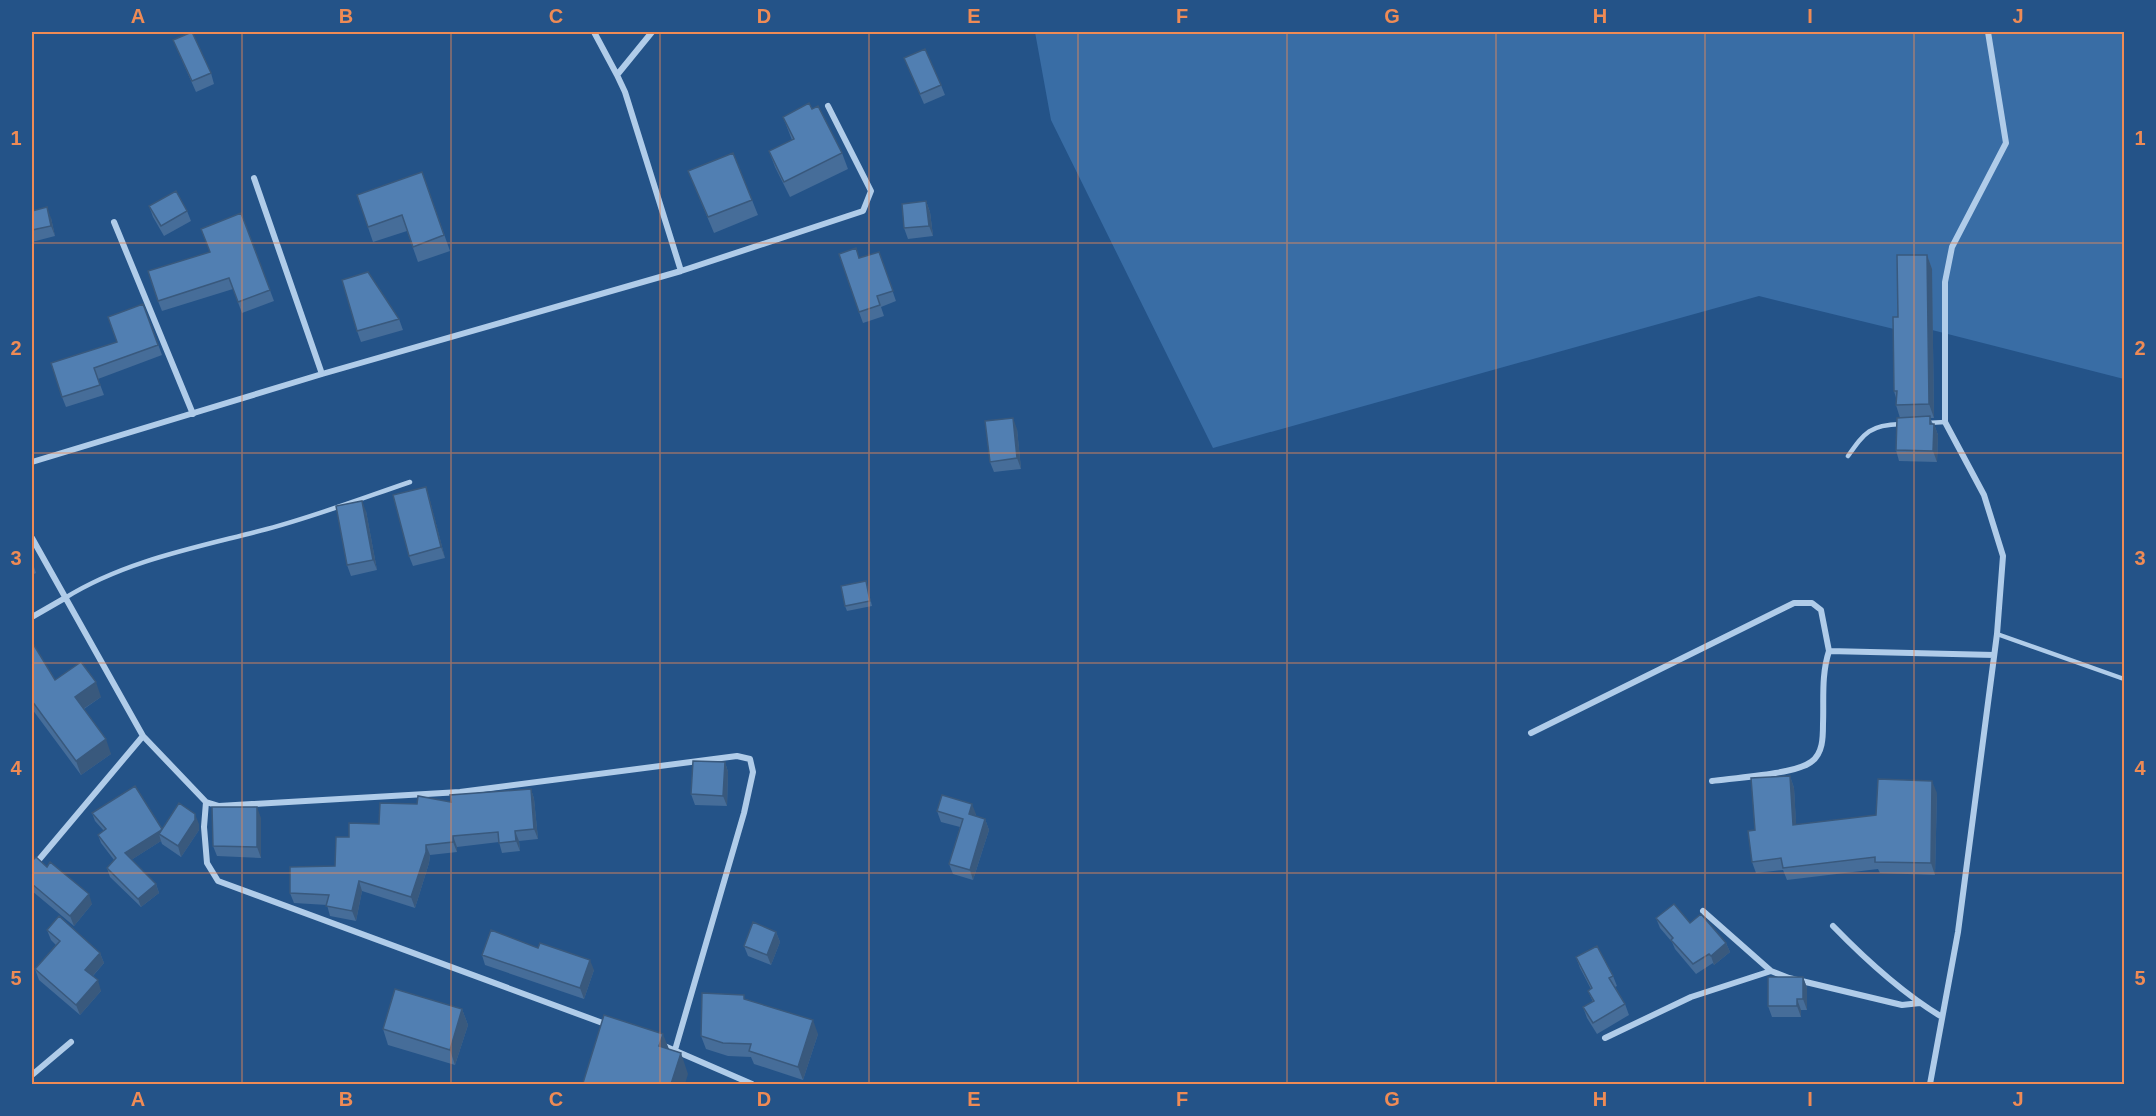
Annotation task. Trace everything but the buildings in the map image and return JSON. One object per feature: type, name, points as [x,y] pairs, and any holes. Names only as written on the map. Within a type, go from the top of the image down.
[{"type":"street","points":[[594,32],[625,92],[681,271]]},
{"type":"street","points":[[617,75],[652,32]]},
{"type":"street","points":[[1930,1084],[1959,932],[1997,634],[2003,556],[1984,495],[1945,422],[1944,282],[1952,247],[2006,143],[1988,32]]},
{"type":"street","points":[[32,462],[322,374],[681,271],[863,211],[871,191],[828,106]]},
{"type":"street","points":[[254,178],[322,374]]},
{"type":"street","points":[[114,222],[193,414]]},
{"type":"street","points":[[32,538],[143,736],[206,802],[219,806],[460,792],[737,756],[750,759],[753,772],[744,813],[675,1050]]},
{"type":"street","points":[[32,617],[65,598]]},
{"type":"street","points":[[1531,733],[1794,603],[1812,603],[1821,610],[1829,651],[1822,684],[1821,750],[1811,762],[1789,770],[1712,781]]},
{"type":"street","points":[[1829,651],[1994,655]]},
{"type":"street","points":[[32,868],[143,736]]},
{"type":"street","points":[[206,802],[204,827],[207,863],[218,881],[620,1029]]},
{"type":"street","points":[[1703,911],[1771,971],[1789,978],[1902,1005],[1920,1003]]},
{"type":"street","points":[[1833,926],[1854,948],[1920,1003],[1942,1017]]},
{"type":"street","points":[[1605,1038],[1691,997],[1771,971]]},
{"type":"street","points":[[32,1074],[71,1042]]},
{"type":"street","points":[[653,1042],[752,1084]]},
{"type":"lane","points":[[1923,423],[1945,422]]},
{"type":"lane","points":[[1848,456],[1864,433],[1890,424],[1912,424]]},
{"type":"lane","points":[[65,598],[82,587],[123,568],[294,522],[410,483]]},
{"type":"lane","points":[[1997,634],[2124,679]]},
{"type":"shaded area","points":[[1035,32],[2124,32],[2124,379],[1932,330],[1898,330],[1759,296],[1213,448],[1051,120]]}]
